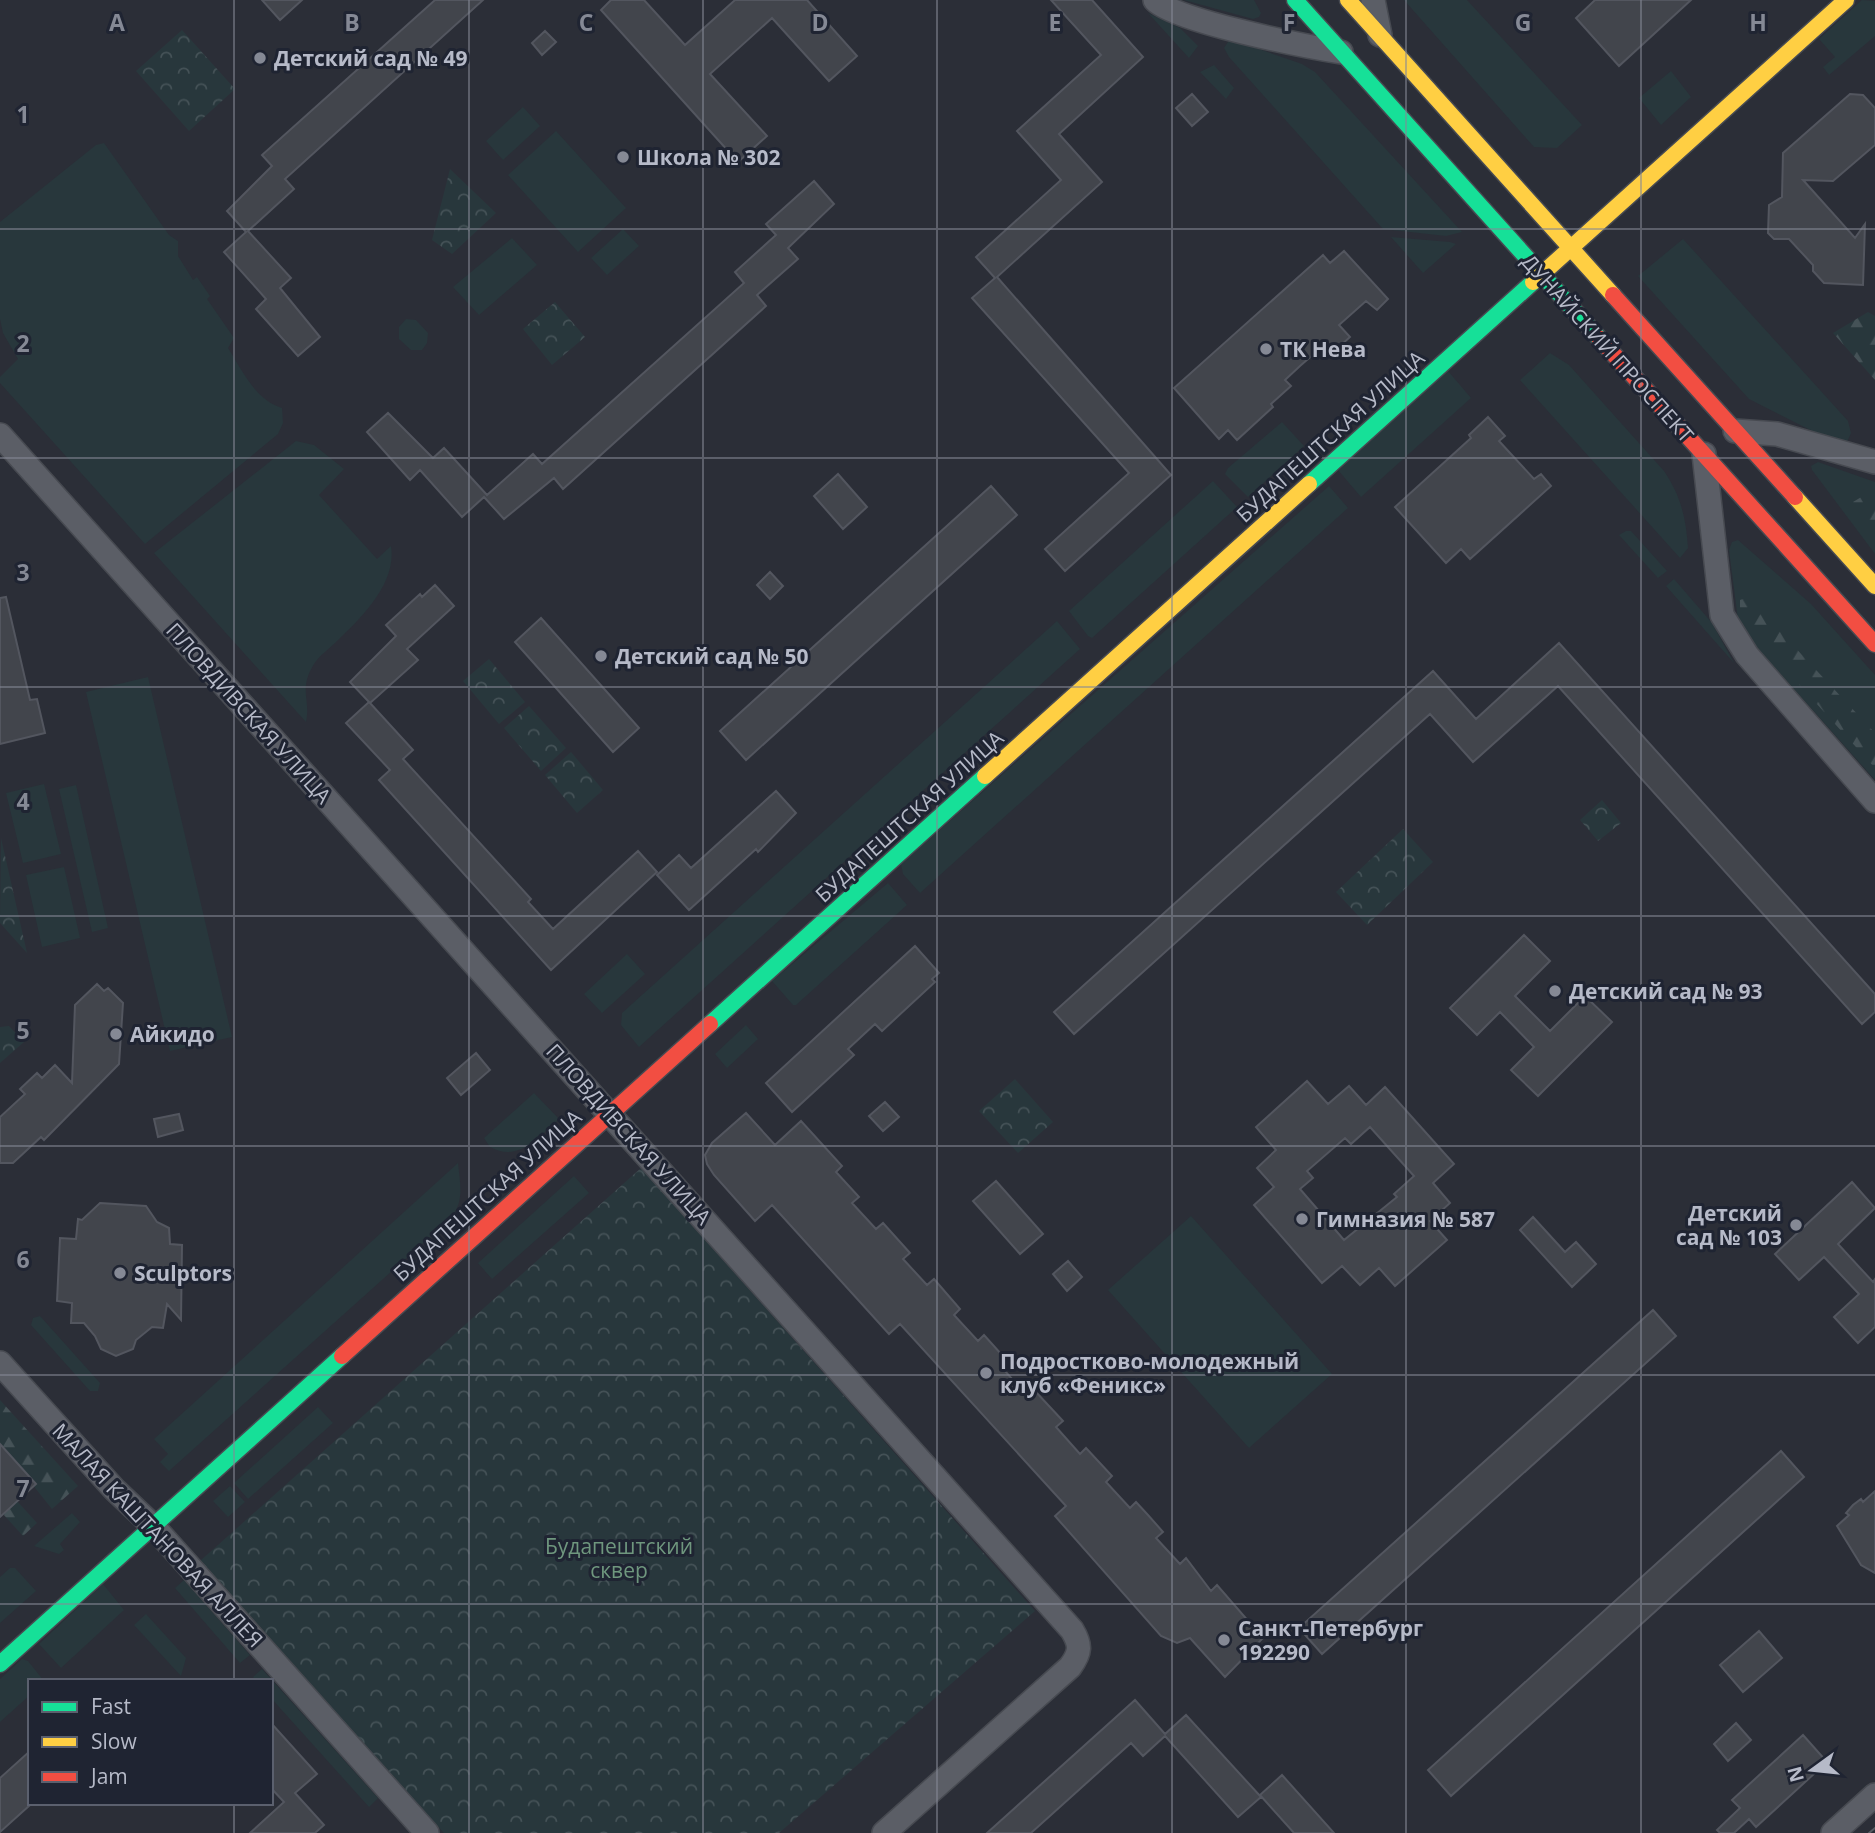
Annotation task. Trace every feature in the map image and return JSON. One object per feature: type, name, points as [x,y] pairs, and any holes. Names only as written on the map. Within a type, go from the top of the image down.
[{"type":"street","points":[[1155,0],[1185,15],[1296,45],[1341,52]]},
{"type":"street","name":"ДУНАЙСКИЙ ПРОСПЕКТ","points":[[1295,0],[1341,52],[1537,250],[1570,248],[1875,586]]},
{"type":"street","name":"ДУНАЙСКИЙ ПРОСПЕКТ","points":[[1348,0],[1380,36],[1537,250],[1541,273],[1875,644]]},
{"type":"street","points":[[1373,0],[1380,36]]},
{"type":"street","name":"БУДАПЕШТСКАЯ УЛИЦА","points":[[0,1664],[143,1515],[600,1102],[1570,248],[1846,0]]},
{"type":"street","points":[[1537,250],[1574,218]]},
{"type":"street","points":[[1735,431],[1777,434],[1875,462]]},
{"type":"street","name":"ПЛОВДИВСКАЯ УЛИЦА","points":[[0,435],[1072,1630],[1080,1644],[1079,1656],[1070,1667],[895,1829]]},
{"type":"street","points":[[1704,454],[1722,615],[1747,655],[1875,802]]},
{"type":"street","name":"МАЛАЯ КАШТАНОВАЯ АЛЛЕЯ","points":[[0,1363],[143,1515],[427,1833]]},
{"type":"street","points":[[1833,1833],[1875,1796]]},
{"type":"green space","points":[[1184,0],[1254,0],[1261,13],[1253,19]]},
{"type":"green space","points":[[1404,0],[1467,0],[1582,125],[1557,148],[1534,147]]},
{"type":"green space","points":[[1862,0],[1875,1],[1875,36],[1829,75],[1823,67],[1835,57],[1819,39]]},
{"type":"green space","points":[[1148,13],[1180,28],[1198,46],[1189,58]]},
{"type":"green space","points":[[182,30],[235,89],[189,131],[136,71]]},
{"type":"green space","points":[[1230,39],[1302,64],[1315,72],[1462,232],[1446,236],[1383,229],[1229,57],[1224,48]]},
{"type":"green space","points":[[1214,65],[1234,88],[1226,99],[1200,72]]},
{"type":"green space","points":[[1671,71],[1691,97],[1661,125],[1639,98]]},
{"type":"green space","points":[[523,107],[540,126],[503,160],[486,141]]},
{"type":"green space","points":[[556,131],[626,208],[578,252],[508,175]]},
{"type":"green space","points":[[104,143],[169,235],[178,241],[178,256],[193,280],[197,277],[210,296],[207,299],[234,338],[228,348],[244,375],[265,399],[282,408],[283,423],[278,434],[145,544],[0,383],[0,377],[18,359],[3,333],[0,319],[0,222],[96,145]]},
{"type":"green space","points":[[450,169],[496,213],[452,254],[432,240]]},
{"type":"green space","points":[[623,229],[639,246],[607,275],[591,258]]},
{"type":"green space","points":[[1391,237],[1450,242],[1456,244],[1423,273]]},
{"type":"green space","points":[[512,238],[537,265],[479,315],[453,287]]},
{"type":"green space","points":[[1683,239],[1848,421],[1851,433],[1847,442],[1826,438],[1749,399],[1638,276]]},
{"type":"green space","points":[[555,302],[585,337],[552,365],[523,329]]},
{"type":"green space","points":[[1868,312],[1875,316],[1875,380],[1833,333]]},
{"type":"green space","points":[[406,319],[416,320],[428,333],[427,343],[422,350],[411,350],[399,339],[399,327]]},
{"type":"green space","points":[[1550,353],[1569,365],[1664,471],[1679,498],[1684,517],[1688,548],[1680,558],[1520,380]]},
{"type":"green space","points":[[1448,371],[1471,398],[1361,497],[1338,470]]},
{"type":"green space","points":[[1282,422],[1304,446],[1248,497],[1225,474],[1228,468]]},
{"type":"green space","points":[[296,441],[314,445],[344,469],[319,495],[377,559],[391,546],[389,573],[376,598],[319,658],[309,673],[306,722],[154,553]]},
{"type":"green space","points":[[1818,462],[1875,482],[1875,554],[1812,470],[1811,466]]},
{"type":"green space","points":[[1213,481],[1237,507],[1092,638],[1088,636],[1069,611]]},
{"type":"green space","points":[[1329,486],[1348,508],[920,893],[903,874],[901,864]]},
{"type":"green space","points":[[1868,493],[1875,495],[1875,536],[1853,502]]},
{"type":"green space","points":[[1631,531],[1667,571],[1658,578],[1619,535]]},
{"type":"green space","points":[[1738,540],[1811,604],[1875,675],[1875,780],[1750,640],[1738,620],[1729,550],[1732,542]]},
{"type":"green space","points":[[1674,579],[1712,623],[1734,663],[1666,586]]},
{"type":"green space","points":[[1749,597],[1758,600],[1775,626],[1875,733],[1875,768],[1745,625],[1740,613],[1740,600]]},
{"type":"green space","points":[[1057,621],[1080,649],[639,1047],[621,1025],[622,1013]]},
{"type":"green space","points":[[489,659],[525,702],[499,724],[463,681]]},
{"type":"green space","points":[[148,677],[232,1037],[170,1051],[86,692]]},
{"type":"green space","points":[[529,706],[566,748],[541,771],[504,728]]},
{"type":"green space","points":[[571,752],[603,790],[577,813],[545,775]]},
{"type":"green space","points":[[44,784],[61,854],[23,863],[6,793]]},
{"type":"green space","points":[[76,785],[108,928],[92,932],[59,789]]},
{"type":"green space","points":[[1602,800],[1621,823],[1598,841],[1580,820]]},
{"type":"green space","points":[[1403,829],[1433,862],[1367,925],[1336,892]]},
{"type":"green space","points":[[1,838],[27,953],[0,923]]},
{"type":"green space","points":[[64,867],[80,938],[42,947],[26,875]]},
{"type":"green space","points":[[888,883],[907,905],[793,1005],[772,981]]},
{"type":"green space","points":[[627,954],[645,974],[602,1013],[584,994]]},
{"type":"green space","points":[[746,1025],[758,1039],[727,1068],[715,1054]]},
{"type":"green space","points":[[9,1026],[24,1042],[0,1063],[0,1027]]},
{"type":"green space","points":[[1015,1079],[1053,1122],[1018,1153],[979,1111]]},
{"type":"green space","points":[[534,1093],[559,1119],[536,1140],[519,1150],[500,1151],[490,1147],[484,1138]]},
{"type":"green space","points":[[458,1163],[460,1199],[450,1219],[169,1471],[160,1462],[168,1454],[154,1439]]},
{"type":"green space","name":"Будапештский сквер","points":[[641,1168],[1035,1611],[779,1833],[444,1833],[200,1561]]},
{"type":"green space","points":[[574,1176],[589,1193],[492,1279],[478,1263]]},
{"type":"green space","points":[[1191,1216],[1332,1374],[1249,1448],[1108,1290]]},
{"type":"green space","points":[[40,1316],[100,1383],[98,1391],[90,1391],[31,1325],[33,1318]]},
{"type":"green space","points":[[0,1400],[78,1486],[52,1509],[0,1444]]},
{"type":"green space","points":[[318,1407],[333,1423],[248,1499],[234,1483]]},
{"type":"green space","points":[[230,1486],[245,1502],[228,1517],[213,1501]]},
{"type":"green space","points":[[17,1501],[37,1523],[23,1536],[3,1514]]},
{"type":"green space","points":[[72,1513],[80,1522],[60,1544],[64,1550],[59,1554],[34,1546]]},
{"type":"green space","points":[[10,1568],[15,1568],[36,1591],[0,1623],[0,1577]]},
{"type":"green space","points":[[184,1580],[250,1655],[240,1663],[175,1588]]},
{"type":"green space","points":[[103,1584],[124,1610],[61,1668],[39,1644]]},
{"type":"green space","points":[[146,1614],[186,1658],[181,1676],[134,1625]]},
{"type":"green space","points":[[22,1659],[28,1661],[42,1679],[28,1679],[28,1697],[0,1722],[0,1679]]},
{"type":"green space","points":[[262,1669],[271,1679],[254,1679],[253,1677]]},
{"type":"green space","points":[[273,1681],[378,1798],[369,1807],[273,1700]]},
{"type":"building","points":[[262,0],[302,0],[280,20]]},
{"type":"building","points":[[435,0],[483,0],[285,179],[294,189],[248,231],[291,278],[280,288],[320,337],[298,356],[256,309],[266,299],[224,252],[246,232],[227,211],[272,166],[262,155]]},
{"type":"building","points":[[611,0],[644,0],[685,45],[735,0],[807,0],[857,56],[829,81],[772,18],[710,74],[767,136],[738,162],[601,10]]},
{"type":"building","points":[[1051,0],[1092,0],[1143,57],[1059,134],[1102,182],[997,277],[1171,475],[1065,571],[1045,549],[1129,473],[972,298],[995,278],[976,257],[1061,180],[1017,131],[1101,55]]},
{"type":"building","points":[[1595,0],[1691,0],[1619,66],[1576,18]]},
{"type":"building","points":[[545,31],[556,42],[542,55],[532,43]]},
{"type":"building","points":[[1192,94],[1208,112],[1192,126],[1176,108]]},
{"type":"building","points":[[1850,94],[1863,95],[1875,108],[1875,145],[1833,181],[1803,180],[1855,238],[1865,224],[1863,285],[1824,283],[1813,271],[1813,265],[1789,239],[1774,239],[1768,233],[1769,205],[1782,197],[1783,153]]},
{"type":"building","points":[[814,181],[834,204],[788,248],[798,259],[757,295],[766,306],[563,489],[554,478],[504,519],[484,497],[462,517],[420,470],[410,480],[367,432],[388,413],[433,458],[444,448],[487,495],[533,454],[542,464],[744,283],[735,272],[776,235],[766,224]]},
{"type":"building","name":"ТК Нева","points":[[1344,251],[1388,299],[1377,310],[1366,301],[1339,325],[1350,337],[1330,355],[1323,346],[1300,366],[1285,380],[1291,386],[1271,404],[1273,407],[1237,440],[1228,430],[1219,439],[1174,388],[1323,255],[1330,263]]},
{"type":"building","points":[[1488,417],[1505,436],[1499,441],[1534,479],[1541,474],[1551,486],[1470,559],[1461,549],[1446,563],[1395,507],[1471,438],[1469,435]]},
{"type":"building","points":[[838,474],[867,507],[843,529],[814,496]]},
{"type":"building","points":[[991,486],[1017,515],[746,760],[720,731]]},
{"type":"building","points":[[770,572],[783,586],[770,599],[757,585]]},
{"type":"building","points":[[435,585],[454,606],[407,649],[418,660],[370,703],[413,750],[403,759],[531,899],[528,902],[553,929],[638,851],[657,872],[551,970],[379,780],[390,770],[346,723],[369,702],[350,682],[396,636],[386,625],[420,594],[422,597]]},
{"type":"building","points":[[6,597],[30,700],[37,699],[45,733],[0,744],[0,598]]},
{"type":"building","points":[[541,618],[639,728],[613,752],[515,642]]},
{"type":"building","points":[[1559,643],[1875,994],[1875,1012],[1862,1024],[1558,686],[1473,762],[1430,714],[1074,1034],[1054,1012],[1433,671],[1476,719]]},
{"type":"building","points":[[776,791],[796,813],[758,852],[756,849],[689,910],[657,875],[679,855],[691,868]]},
{"type":"building","points":[[1524,935],[1550,961],[1515,996],[1550,1031],[1585,996],[1612,1022],[1538,1096],[1511,1070],[1534,1047],[1500,1012],[1477,1035],[1450,1008]]},
{"type":"building","points":[[915,946],[939,973],[932,979],[935,982],[882,1031],[875,1024],[848,1049],[854,1055],[792,1112],[766,1083]]},
{"type":"building","points":[[97,984],[104,991],[108,988],[123,1003],[119,1064],[44,1140],[41,1137],[13,1163],[0,1163],[0,1117],[25,1094],[20,1089],[37,1073],[42,1078],[55,1065],[72,1083],[75,1005]]},
{"type":"building","points":[[476,1053],[490,1070],[461,1095],[447,1078]]},
{"type":"building","points":[[1307,1081],[1328,1104],[1349,1086],[1366,1105],[1385,1087],[1454,1164],[1433,1183],[1450,1203],[1430,1221],[1447,1240],[1395,1286],[1379,1268],[1360,1285],[1342,1266],[1322,1283],[1254,1205],[1274,1187],[1257,1168],[1276,1150],[1256,1127]],"holes":[[[1370,1127],[1414,1176],[1394,1194],[1397,1197],[1344,1240],[1300,1189],[1313,1178],[1307,1171],[1345,1138],[1351,1144]]]},
{"type":"building","points":[[885,1102],[899,1117],[883,1131],[869,1116]]},
{"type":"building","points":[[746,1113],[775,1145],[801,1121],[842,1166],[836,1172],[859,1197],[852,1203],[876,1229],[883,1223],[910,1253],[903,1259],[927,1285],[934,1279],[960,1309],[954,1315],[978,1341],[984,1335],[1011,1365],[1005,1371],[1028,1397],[1035,1391],[1063,1421],[1056,1427],[1080,1454],[1086,1448],[1112,1476],[1106,1482],[1130,1508],[1136,1502],[1148,1515],[1163,1532],[1156,1538],[1180,1564],[1186,1558],[1211,1591],[1217,1585],[1263,1638],[1225,1677],[1190,1638],[1177,1643],[1161,1636],[1055,1516],[1066,1506],[900,1324],[889,1334],[772,1205],[755,1221],[714,1175],[705,1155],[712,1143]]},
{"type":"building","points":[[179,1114],[183,1130],[158,1137],[154,1119]]},
{"type":"building","points":[[996,1181],[1043,1234],[1020,1254],[973,1201]]},
{"type":"building","points":[[1852,1182],[1875,1208],[1838,1244],[1873,1282],[1875,1279],[1875,1327],[1858,1343],[1834,1317],[1859,1294],[1824,1257],[1799,1280],[1775,1254]]},
{"type":"building","name":"Sculptors","points":[[100,1203],[146,1206],[157,1222],[169,1228],[170,1244],[182,1245],[181,1320],[167,1304],[163,1328],[152,1327],[136,1340],[133,1349],[116,1356],[101,1349],[84,1323],[71,1323],[72,1303],[57,1301],[60,1238],[76,1239],[78,1219],[82,1220]]},
{"type":"building","points":[[1533,1217],[1565,1252],[1576,1242],[1596,1264],[1572,1287],[1520,1230]]},
{"type":"building","points":[[1068,1261],[1082,1277],[1067,1291],[1053,1274]]},
{"type":"building","points":[[1653,1310],[1676,1336],[1322,1654],[1299,1628]]},
{"type":"building","points":[[0,1444],[36,1484],[0,1517]]},
{"type":"building","points":[[1781,1451],[1804,1477],[1451,1796],[1428,1770]]},
{"type":"building","points":[[1875,1491],[1875,1573],[1861,1565],[1837,1526],[1849,1515],[1846,1513],[1853,1505],[1861,1499],[1863,1502]]},
{"type":"building","points":[[1759,1631],[1782,1658],[1743,1692],[1720,1665]]},
{"type":"building","points":[[1135,1700],[1165,1734],[1186,1715],[1261,1797],[1238,1817],[1165,1736],[1143,1756],[1131,1743],[1031,1833],[987,1833]]},
{"type":"building","points":[[1736,1723],[1751,1740],[1728,1761],[1714,1744]]},
{"type":"building","points":[[273,1725],[317,1774],[295,1793],[324,1825],[315,1833],[250,1833],[284,1802],[273,1790]]},
{"type":"building","points":[[1803,1735],[1827,1762],[1756,1827],[1749,1819],[1734,1833],[1720,1833],[1717,1830],[1740,1808],[1732,1800]]},
{"type":"building","points":[[28,1753],[30,1805],[0,1832],[0,1778]]},
{"type":"building","points":[[1282,1775],[1334,1833],[1294,1833],[1260,1795]]},
{"type":"tram line","points":[[1869,1833],[1875,1828]]},
{"type":"traffic: fast","points":[[1295,0],[1599,338]]},
{"type":"traffic: fast","points":[[1309,484],[1533,282]]},
{"type":"traffic: fast","points":[[710,1024],[985,776]]},
{"type":"traffic: fast","points":[[0,1664],[342,1356]]},
{"type":"traffic: slow","points":[[1348,0],[1613,295]]},
{"type":"traffic: slow","points":[[1533,282],[1846,0]]},
{"type":"traffic: slow","points":[[985,776],[1309,484]]},
{"type":"traffic: slow","points":[[1795,497],[1875,586]]},
{"type":"traffic: jam","points":[[1613,295],[1795,497]]},
{"type":"traffic: jam","points":[[1599,338],[1875,644]]},
{"type":"traffic: jam","points":[[342,1356],[710,1024]]},
{"type":"place","name":"Детский сад № 49","points":[[260,58]]},
{"type":"place","name":"Школа № 302","points":[[623,157]]},
{"type":"place","name":"ТК Нева","points":[[1266,349]]},
{"type":"place","name":"Детский сад № 50","points":[[601,656]]},
{"type":"place","name":"Детский сад № 93","points":[[1555,991]]},
{"type":"place","name":"Айкидо","points":[[116,1034]]},
{"type":"place","name":"Гимназия № 587","points":[[1302,1219]]},
{"type":"place","name":"Детский сад № 103","points":[[1796,1225]]},
{"type":"place","name":"Sculptors","points":[[120,1273]]},
{"type":"place","name":"Подростково-молодежный клуб «Феникс»","points":[[986,1373]]},
{"type":"place","name":"Санкт-Петербург 192290","points":[[1224,1640]]}]
